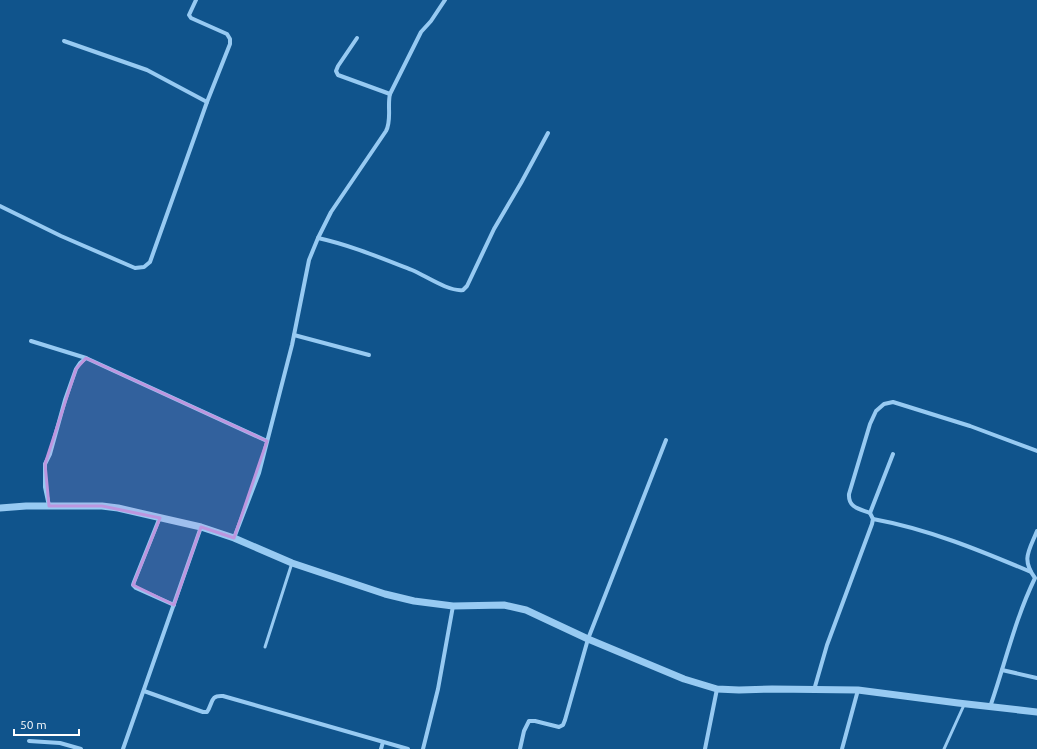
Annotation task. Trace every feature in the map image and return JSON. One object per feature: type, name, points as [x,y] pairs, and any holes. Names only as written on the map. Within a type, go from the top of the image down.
[{"type":"street","points":[[0,206],[61,236],[135,268],[144,267],[150,262],[207,102],[230,44],[230,39],[227,34],[191,18],[189,15],[196,0]]},
{"type":"street","points":[[234,538],[259,473],[294,335],[309,260],[331,212],[389,126],[388,102],[390,94],[421,32],[431,21],[445,0]]},
{"type":"street","points":[[357,38],[338,66],[336,71],[338,75],[390,94]]},
{"type":"street","points":[[64,41],[147,70],[207,102]]},
{"type":"street","points":[[318,238],[343,244],[413,271],[458,291],[463,290],[467,286],[494,229],[548,133]]},
{"type":"street","points":[[294,335],[369,355]]},
{"type":"street","points":[[31,341],[86,358],[267,441]]},
{"type":"street","points":[[48,506],[45,487],[45,464],[51,451],[65,400],[76,369],[86,358]]},
{"type":"street","points":[[814,690],[827,645],[872,524],[873,519],[870,513],[854,507],[849,500],[849,494],[870,424],[876,411],[884,404],[893,402],[970,426],[1037,451]]},
{"type":"street","points":[[520,749],[524,731],[529,721],[559,727],[563,725],[588,639],[666,440]]},
{"type":"street","points":[[870,513],[893,454]]},
{"type":"street","points":[[0,508],[102,506],[118,508],[201,527],[234,538],[292,563],[385,594],[414,601],[452,606],[504,605],[526,610],[588,639],[684,679],[717,689],[858,690],[1037,712]]},
{"type":"street","points":[[160,517],[133,585],[136,588],[174,605]]},
{"type":"street","points":[[873,519],[900,524],[972,547],[1031,572]]},
{"type":"street","points":[[123,749],[201,527]]},
{"type":"street","points":[[990,707],[1015,625],[1036,578],[1028,566],[1027,556],[1037,531]]},
{"type":"street","points":[[423,749],[438,689],[452,606]]},
{"type":"street","points":[[1002,670],[1037,678]]},
{"type":"street","points":[[705,749],[717,689]]},
{"type":"street","points":[[842,749],[858,690]]},
{"type":"street","points":[[144,691],[202,712],[207,712],[214,697],[223,696],[408,749]]},
{"type":"street","points":[[29,741],[60,743],[81,749]]},
{"type":"street","points":[[381,749],[383,742]]},
{"type":"lane","points":[[265,647],[292,563]]},
{"type":"lane","points":[[944,749],[964,704]]},
{"type":"highlighted area","points":[[86,358],[267,441],[234,538],[201,527],[174,605],[133,585],[160,518],[102,506],[49,506],[45,464],[76,369]]}]
